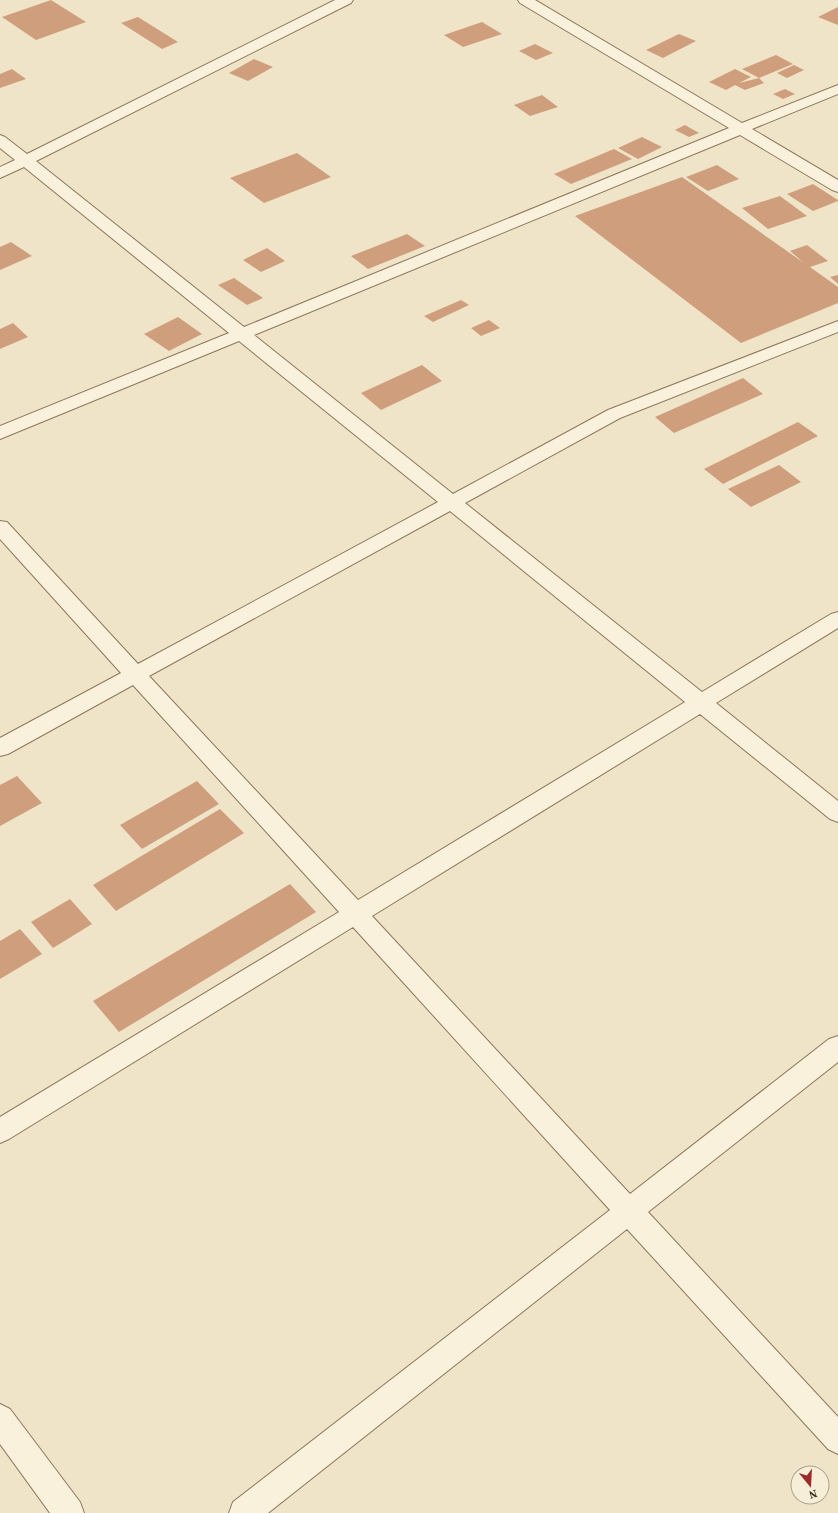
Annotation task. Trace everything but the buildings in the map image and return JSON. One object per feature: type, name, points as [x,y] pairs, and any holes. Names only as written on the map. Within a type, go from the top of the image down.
[{"type":"street","points":[[0,173],[346,0]]},
{"type":"street","points":[[525,0],[838,188]]},
{"type":"street","points":[[0,433],[838,89]]},
{"type":"street","points":[[0,140],[838,814]]},
{"type":"street","points":[[0,748],[614,414],[838,326]]},
{"type":"street","points":[[0,527],[838,1439]]},
{"type":"street","points":[[0,1131],[838,620]]},
{"type":"street","points":[[244,1513],[838,1046]]},
{"type":"street","points":[[0,1419],[69,1513]]}]
